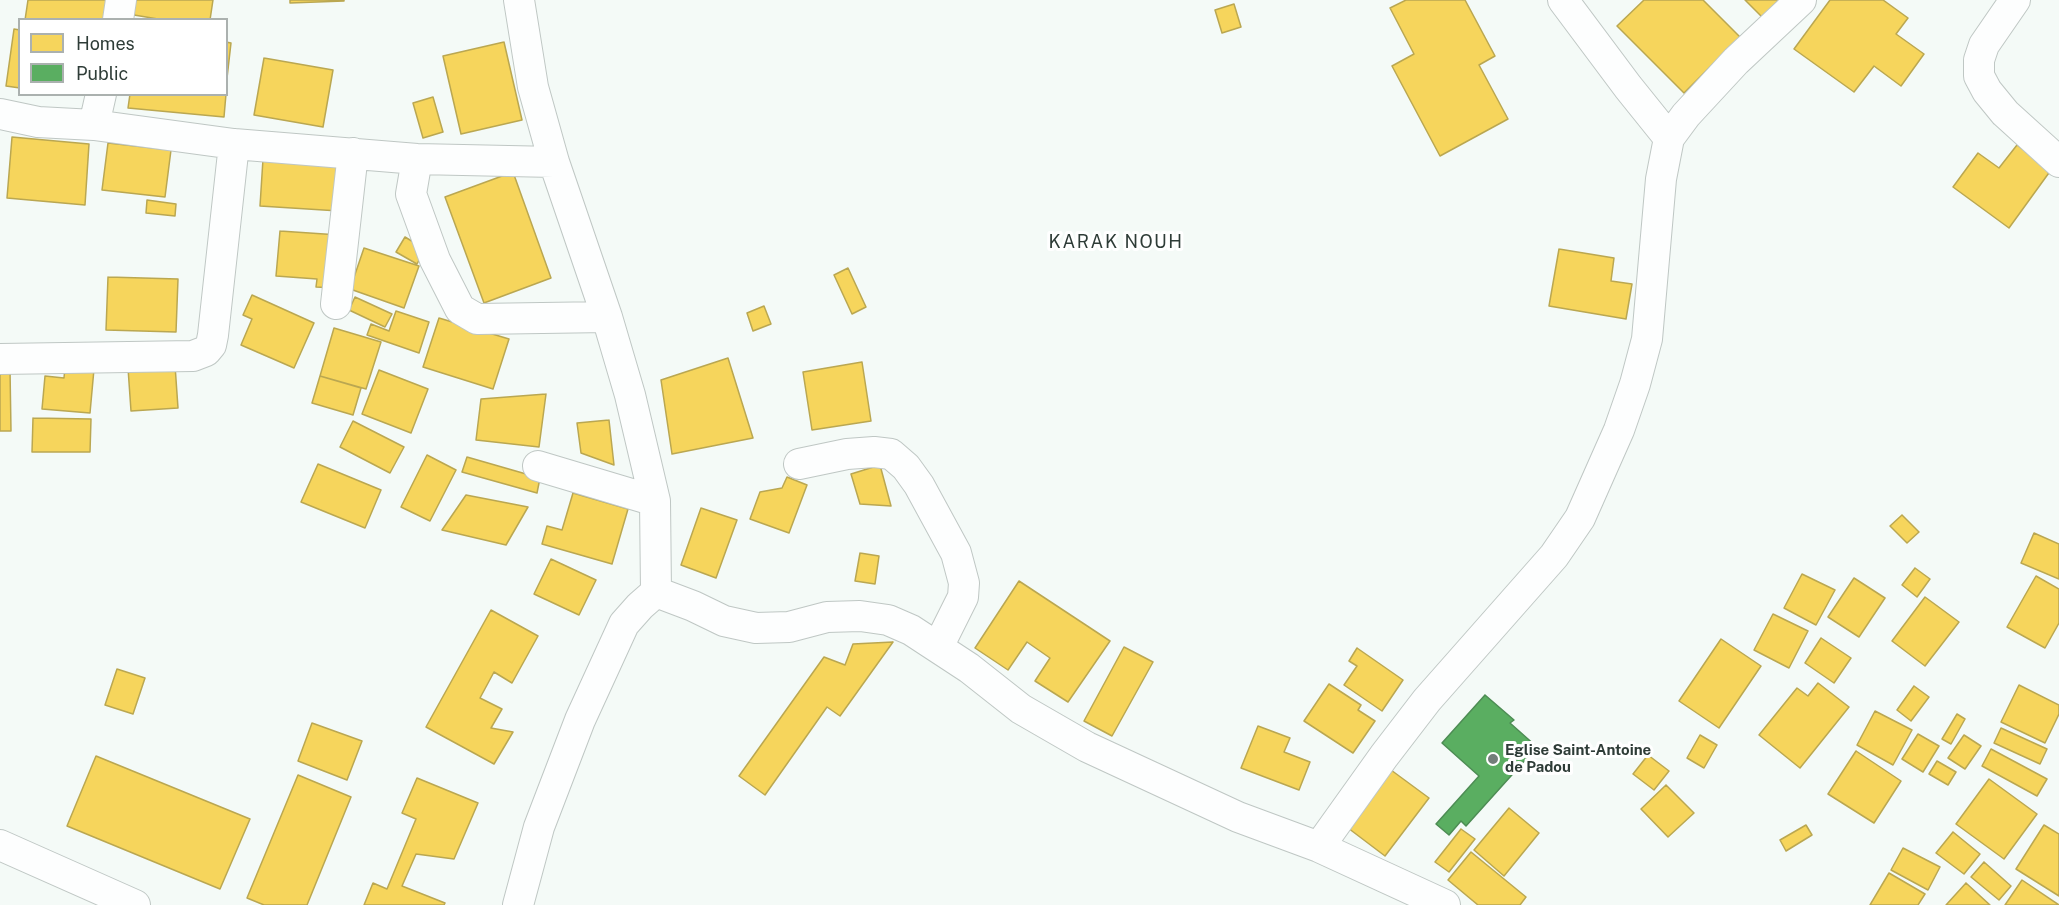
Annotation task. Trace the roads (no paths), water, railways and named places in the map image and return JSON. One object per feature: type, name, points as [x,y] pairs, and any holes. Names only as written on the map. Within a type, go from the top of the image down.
[{"type":"street","points":[[118,18],[121,0]]},
{"type":"street","points":[[518,905],[539,827],[580,720],[624,624],[656,592],[655,501],[630,394],[607,317],[554,162],[533,87],[519,0]]},
{"type":"street","points":[[1319,847],[1427,700],[1547,564],[1580,518],[1619,430],[1647,339],[1661,179],[1670,138],[1686,115],[1736,61],[1801,0]]},
{"type":"street","points":[[2015,0],[1984,45],[1979,60],[1979,76],[1987,91],[2005,113],[2059,162]]},
{"type":"street","points":[[1570,3],[1670,138]]},
{"type":"street","points":[[94,125],[101,96]]},
{"type":"street","points":[[0,114],[38,122],[94,125],[234,144],[417,159],[554,162]]},
{"type":"street","points":[[0,359],[193,356],[206,351],[211,345],[213,335],[234,144]]},
{"type":"street","points":[[336,304],[353,153]]},
{"type":"street","points":[[417,159],[411,194],[435,260],[460,309],[477,319],[607,317]]},
{"type":"street","points":[[799,464],[847,454],[874,452],[891,454],[906,467],[919,485],[956,553],[963,576],[963,597],[938,646]]},
{"type":"street","points":[[538,466],[655,501]]},
{"type":"street","points":[[656,592],[724,621],[756,628],[789,627],[827,617],[860,616],[888,620],[938,646],[1021,709],[1087,747],[1238,816],[1319,847],[1445,905]]},
{"type":"street","points":[[0,845],[135,905]]},
{"type":"place","name":"Eglise Saint-Antoine de Padou","points":[[1493,759]]},
{"type":"district","name":"KARAK NOUH","points":[[1116,242]]}]
